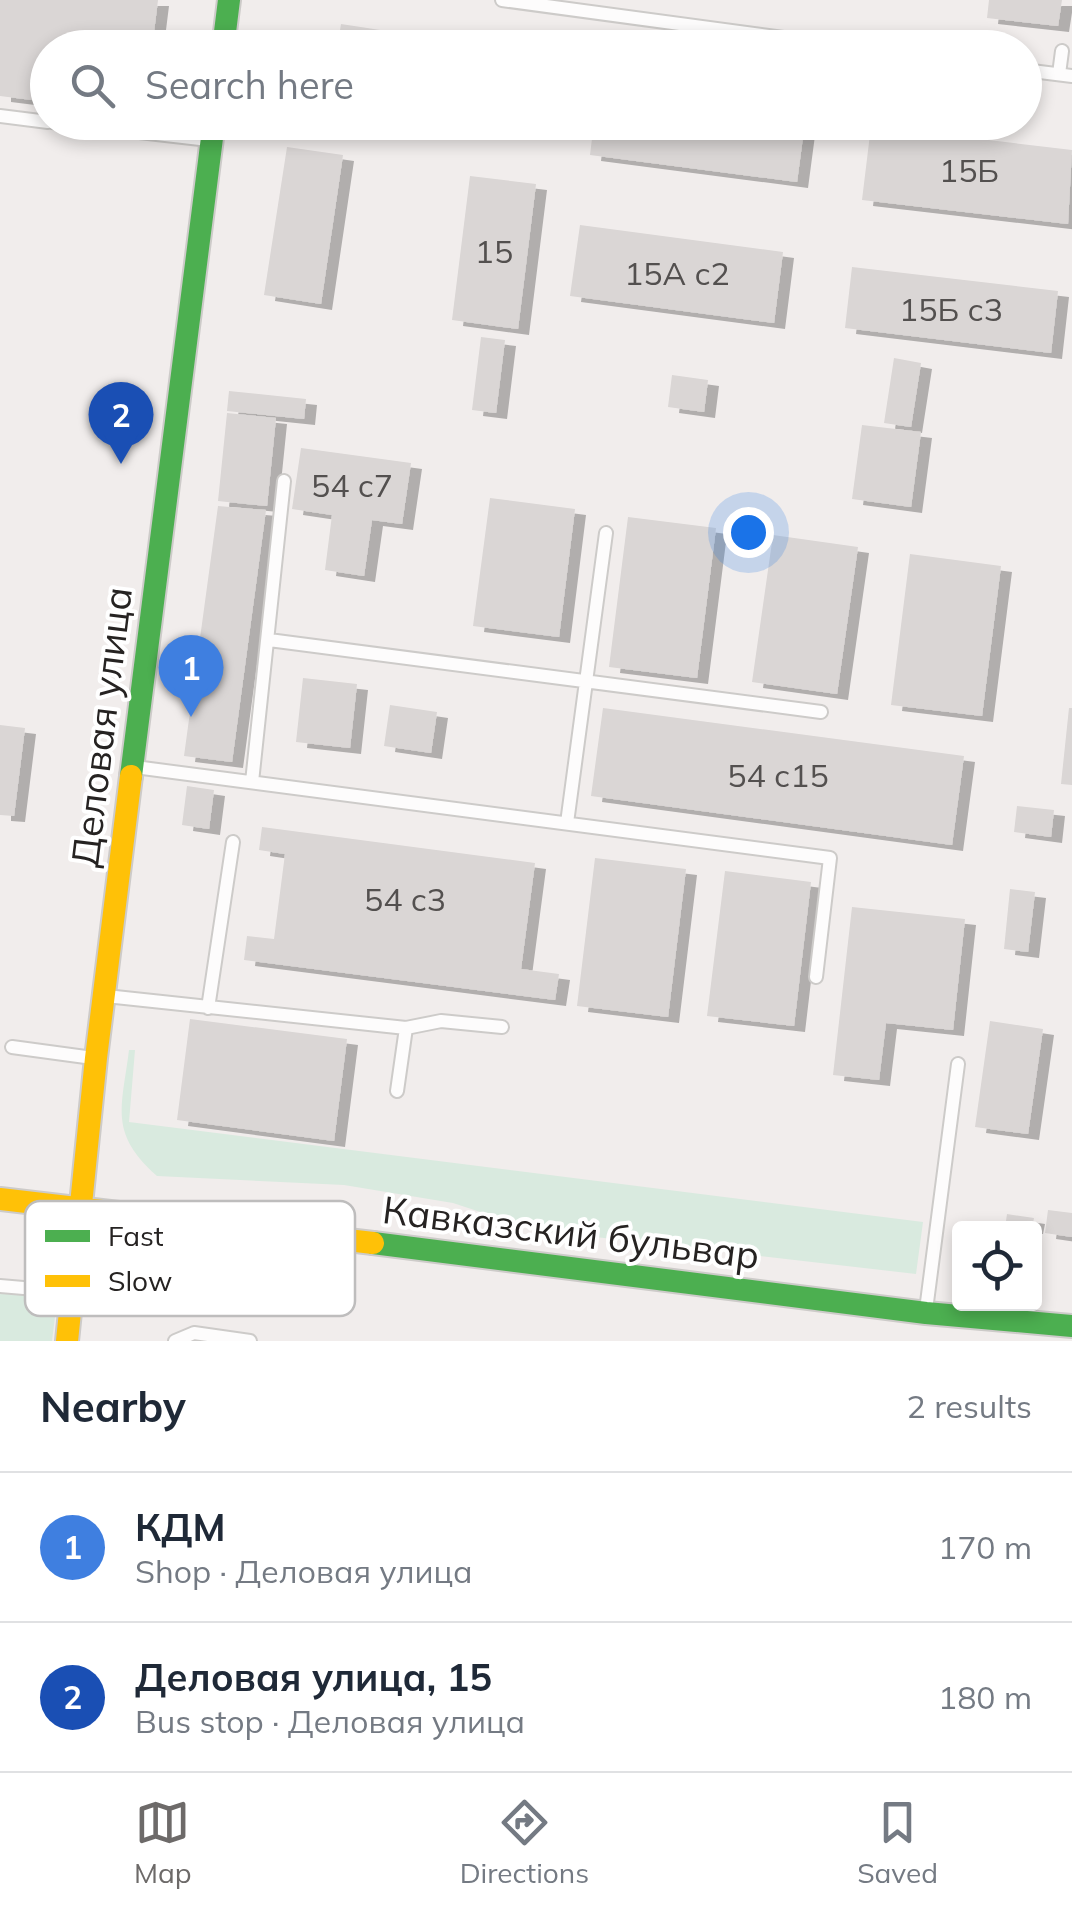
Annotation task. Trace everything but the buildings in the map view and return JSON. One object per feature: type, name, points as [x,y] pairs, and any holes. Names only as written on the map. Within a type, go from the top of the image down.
[{"type":"street","points":[[225,30],[229,0]]},
{"type":"street","name":"Деловая улица","points":[[82,1201],[96,1058],[212,140]]},
{"type":"street","name":"Кавказский бульвар","points":[[0,1199],[25,1201]]},
{"type":"street","name":"Кавказский бульвар","points":[[355,1241],[926,1313],[970,1311],[1015,1322],[1072,1329]]},
{"type":"street","name":"Деловая улица","points":[[67,1341],[70,1316]]},
{"type":"lane","points":[[502,0],[590,6],[743,30]]},
{"type":"lane","points":[[1062,51],[1065,75]]},
{"type":"lane","points":[[0,116],[30,120]]},
{"type":"lane","points":[[252,782],[284,480]]},
{"type":"lane","points":[[567,823],[606,532]]},
{"type":"lane","points":[[269,640],[821,712]]},
{"type":"lane","points":[[132,766],[830,858],[816,977]]},
{"type":"lane","points":[[208,1008],[233,842]]},
{"type":"lane","points":[[104,996],[406,1028],[441,1021],[502,1027]]},
{"type":"lane","points":[[397,1091],[406,1028]]},
{"type":"lane","points":[[12,1047],[96,1058]]},
{"type":"lane","points":[[926,1313],[958,1064]]},
{"type":"lane","points":[[0,1286],[25,1288]]},
{"type":"lane","points":[[175,1341],[194,1334],[250,1341]]},
{"type":"green space","points":[[129,1050],[135,1050],[129,1122],[923,1222],[916,1274],[535,1230],[453,1203],[344,1185],[157,1176],[141,1161],[125,1132],[122,1104]]},
{"type":"green space","points":[[0,1293],[25,1295],[25,1316],[55,1316],[52,1341],[0,1341]]},
{"type":"traffic: fast","points":[[225,30],[229,0]]},
{"type":"traffic: fast","points":[[131,776],[212,140]]},
{"type":"traffic: fast","points":[[373,1243],[926,1313],[1072,1326]]},
{"type":"traffic: slow","points":[[81,1201],[131,776]]},
{"type":"traffic: slow","points":[[0,1199],[25,1202]]},
{"type":"traffic: slow","points":[[355,1241],[373,1243]]},
{"type":"traffic: slow","points":[[67,1341],[70,1316]]},
{"type":"place","name":"Деловая улица, 15","points":[[121,464]]},
{"type":"place","name":"КДМ","points":[[191,717]]}]
